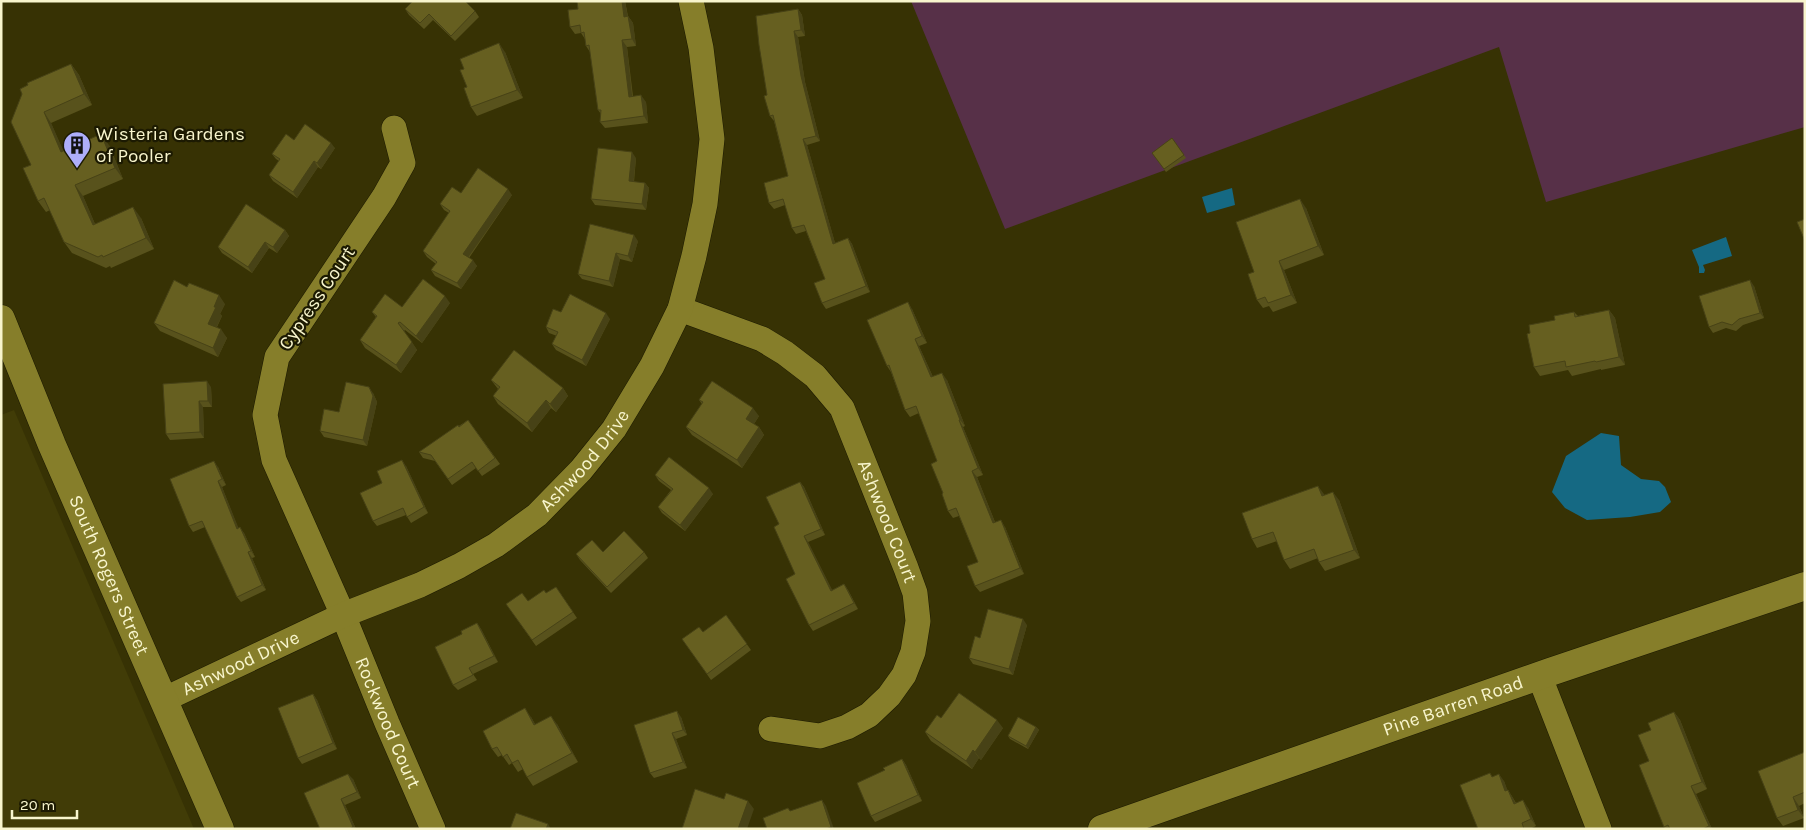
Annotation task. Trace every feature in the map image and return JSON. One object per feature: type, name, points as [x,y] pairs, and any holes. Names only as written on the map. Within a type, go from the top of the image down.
[{"type":"main road","name":"South Rogers Street","points":[[1,319],[52,444],[220,829]]},
{"type":"main road","name":"Pine Barren Road","points":[[1116,826],[1539,675],[1805,586]]},
{"type":"street","name":"Ashwood Drive","points":[[163,700],[343,615],[420,585],[496,546],[537,515],[581,470],[614,429],[652,366],[680,309],[705,204],[712,139],[701,48],[691,1]]},
{"type":"street","name":"Cypress Court","points":[[343,615],[274,460],[265,415],[277,357],[384,197],[403,163],[394,128]]},
{"type":"street","name":"Ashwood Court","points":[[680,309],[750,334],[785,353],[815,376],[842,408],[915,593],[918,621],[913,652],[904,675],[889,696],[869,715],[848,727],[820,736],[771,729]]},
{"type":"street","name":"Rockwood Court","points":[[343,615],[433,829]]},
{"type":"street","points":[[1539,675],[1599,829]]},
{"type":"shaded area","points":[[911,1],[1805,1],[1805,127],[1546,202],[1499,47],[1005,229]]},
{"type":"shaded area","points":[[14,410],[194,829],[1,829],[1,415]]},
{"type":"water","points":[[1232,188],[1235,205],[1207,213],[1202,197]]},
{"type":"water","points":[[1726,237],[1732,256],[1703,265],[1704,273],[1699,273],[1699,267],[1692,250]]},
{"type":"water","points":[[1601,433],[1619,436],[1621,465],[1641,479],[1659,481],[1665,487],[1671,502],[1660,512],[1630,517],[1587,520],[1565,508],[1552,492],[1566,456]]},
{"type":"building","points":[[413,1],[465,1],[475,11],[451,36],[429,14],[420,23],[405,9]]},
{"type":"building","points":[[577,1],[622,1],[624,17],[628,16],[632,39],[622,40],[629,97],[641,95],[644,116],[600,122],[601,110],[598,110],[589,45],[586,46],[584,32],[581,33],[580,25],[570,27],[568,10],[578,9]]},
{"type":"building","points":[[798,9],[801,30],[794,31],[801,76],[816,136],[803,139],[833,244],[848,238],[866,286],[822,303],[814,283],[825,279],[804,225],[792,228],[783,199],[769,203],[764,183],[788,176],[773,115],[770,116],[764,96],[767,95],[756,16]]},
{"type":"building","points":[[499,43],[517,90],[471,107],[464,88],[467,87],[460,70],[464,69],[460,59]]},
{"type":"building","name":"Wisteria Gardens of Pooler","points":[[71,64],[84,94],[44,112],[61,152],[101,134],[115,168],[75,185],[93,225],[133,207],[146,238],[103,257],[102,255],[98,257],[64,242],[44,198],[38,201],[23,168],[31,165],[11,122],[22,94],[20,89],[28,85],[27,83]]},
{"type":"building","points":[[305,124],[331,143],[317,163],[314,161],[293,192],[269,175],[280,159],[272,154],[286,134],[294,140]]},
{"type":"building","points":[[1172,138],[1184,155],[1164,169],[1152,153]]},
{"type":"building","points":[[598,148],[632,152],[629,181],[645,183],[642,204],[591,199]]},
{"type":"building","points":[[478,168],[508,189],[463,254],[473,260],[457,283],[431,270],[437,262],[423,251],[450,211],[440,204],[452,187],[461,193]]},
{"type":"building","points":[[1300,199],[1318,246],[1279,261],[1291,295],[1268,303],[1265,297],[1257,300],[1248,274],[1254,272],[1236,222]]},
{"type":"building","points":[[246,204],[285,230],[273,247],[265,242],[248,267],[218,247]]},
{"type":"building","points":[[1805,219],[1805,241],[1797,222]]},
{"type":"building","points":[[590,224],[634,235],[628,256],[616,253],[609,281],[578,274]]},
{"type":"building","points":[[423,279],[445,296],[416,336],[400,322],[398,323],[412,342],[396,365],[360,340],[377,316],[372,312],[385,294],[402,307]]},
{"type":"building","points":[[174,280],[187,287],[189,283],[219,295],[208,324],[221,329],[213,348],[154,323]]},
{"type":"building","points":[[1750,280],[1760,313],[1739,319],[1732,325],[1722,322],[1709,327],[1699,296]]},
{"type":"building","points":[[570,294],[606,313],[582,360],[552,344],[558,332],[546,327],[553,309],[561,312]]},
{"type":"building","points":[[908,302],[922,336],[915,339],[931,377],[942,373],[978,468],[972,471],[993,523],[1001,520],[1020,568],[975,586],[967,566],[978,562],[956,508],[948,511],[931,464],[937,461],[916,406],[905,410],[889,365],[887,366],[867,320]]},
{"type":"building","points":[[1609,310],[1619,357],[1566,367],[1565,361],[1534,367],[1527,334],[1530,333],[1529,325],[1555,320],[1554,316],[1574,312],[1575,317]]},
{"type":"building","points":[[514,350],[563,388],[550,404],[546,400],[527,423],[493,396],[500,387],[491,380]]},
{"type":"building","points":[[207,381],[208,401],[199,401],[200,432],[166,434],[163,384]]},
{"type":"building","points":[[712,381],[753,408],[746,419],[759,427],[737,460],[686,427],[703,402],[699,400]]},
{"type":"building","points":[[346,382],[369,387],[373,396],[363,440],[320,431],[324,409],[339,412]]},
{"type":"building","points":[[468,420],[495,458],[478,471],[472,462],[448,479],[431,455],[419,452]]},
{"type":"building","points":[[669,457],[709,488],[680,525],[658,507],[673,489],[655,475]]},
{"type":"building","points":[[402,460],[424,507],[407,517],[403,508],[373,521],[360,493],[382,483],[377,471]]},
{"type":"building","points":[[214,461],[222,479],[218,481],[237,529],[240,527],[251,551],[248,552],[262,585],[237,597],[202,521],[189,526],[170,479]]},
{"type":"building","points":[[800,482],[821,529],[804,536],[831,591],[844,584],[854,603],[809,625],[786,579],[795,574],[774,527],[779,524],[766,497]]},
{"type":"building","points":[[1318,486],[1322,496],[1333,492],[1354,550],[1319,562],[1314,549],[1284,560],[1273,532],[1252,539],[1242,513]]},
{"type":"building","points":[[624,531],[644,552],[607,587],[576,554],[592,540],[603,552]]},
{"type":"building","points":[[556,587],[573,612],[532,640],[506,604],[522,593],[528,601],[544,590],[546,593]]},
{"type":"building","points":[[988,609],[1023,619],[1009,669],[969,658],[975,636],[980,638]]},
{"type":"building","points":[[726,615],[747,644],[707,674],[682,639],[699,627],[703,632]]},
{"type":"building","points":[[477,623],[494,656],[469,668],[473,675],[453,685],[435,647],[462,634],[461,631]]},
{"type":"building","points":[[959,693],[997,720],[975,752],[973,750],[966,761],[925,732],[937,715],[941,718]]},
{"type":"building","points":[[313,694],[333,743],[298,758],[278,708]]},
{"type":"building","points":[[525,708],[534,725],[551,716],[572,753],[527,777],[518,760],[512,763],[507,754],[503,757],[497,747],[492,749],[483,731]]},
{"type":"building","points":[[677,711],[683,730],[672,733],[683,762],[650,773],[634,725]]},
{"type":"building","points":[[1674,712],[1702,782],[1691,786],[1709,826],[1703,829],[1670,829],[1668,825],[1664,827],[1639,765],[1649,761],[1638,735],[1651,730],[1648,723]]},
{"type":"building","points":[[1018,717],[1036,727],[1026,746],[1008,736]]},
{"type":"building","points":[[1805,752],[1805,792],[1793,797],[1798,810],[1777,818],[1758,771]]},
{"type":"building","points":[[902,759],[918,795],[871,816],[857,783],[885,770],[883,768]]},
{"type":"building","points":[[1490,773],[1492,777],[1499,774],[1505,791],[1508,790],[1514,804],[1523,800],[1531,819],[1522,823],[1524,829],[1478,829],[1460,785]]},
{"type":"building","points":[[348,774],[357,792],[341,799],[353,827],[350,829],[320,829],[304,793]]},
{"type":"building","points":[[695,789],[724,799],[726,793],[748,801],[738,829],[682,829]]},
{"type":"building","points":[[822,800],[831,827],[826,829],[767,829],[763,818],[788,808],[790,811]]},
{"type":"building","points":[[516,813],[548,824],[546,829],[510,829]]},
{"type":"place","name":"Wisteria Gardens of Pooler","points":[[77,169]]}]
